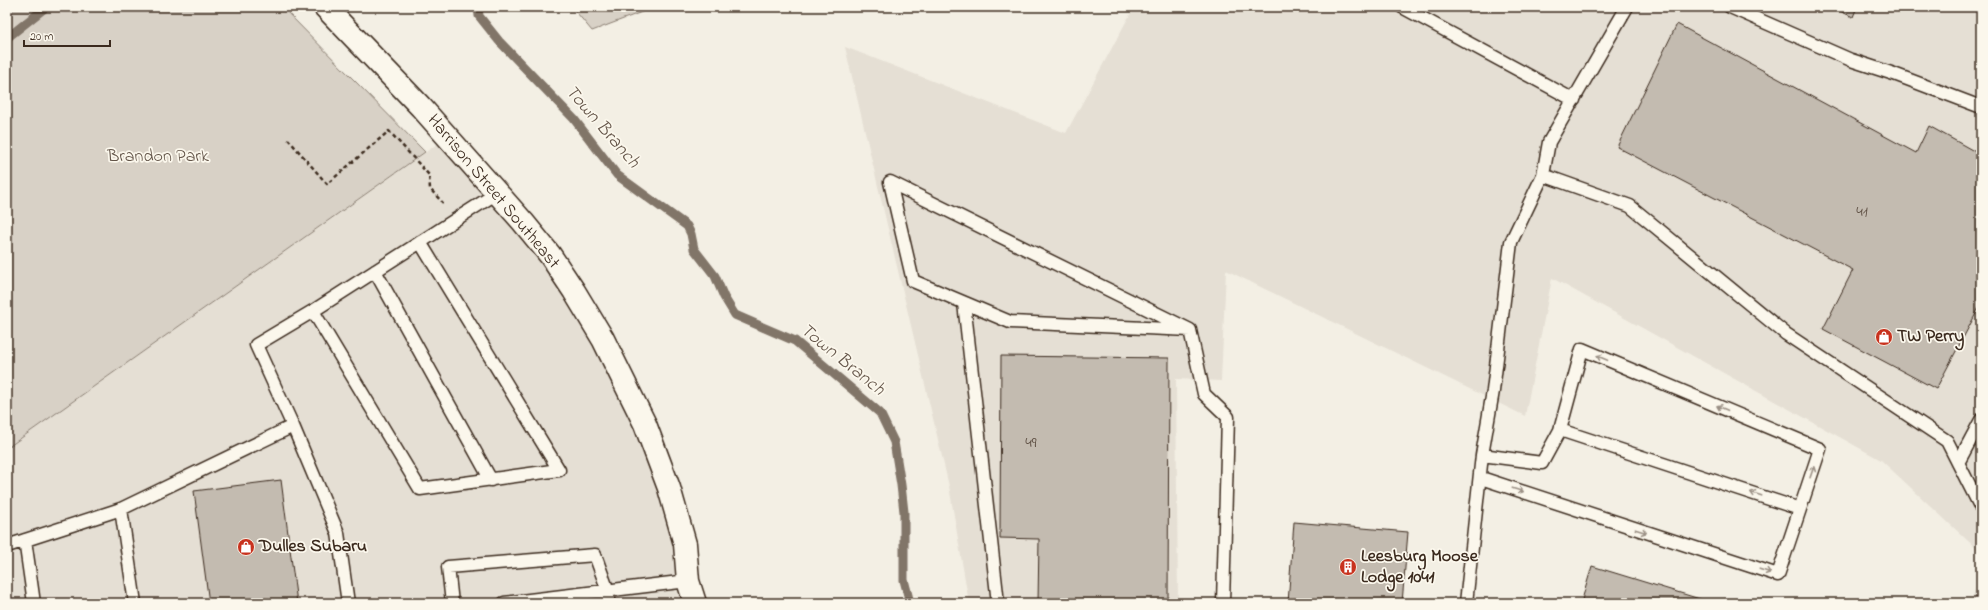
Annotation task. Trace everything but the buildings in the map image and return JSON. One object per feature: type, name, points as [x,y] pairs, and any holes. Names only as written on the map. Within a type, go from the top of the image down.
[{"type":"street","name":"Harrison Street Southeast","points":[[325,7],[421,107],[550,254],[603,339],[645,424],[669,488],[685,544],[688,581],[694,603]]},
{"type":"lane","points":[[1402,7],[1574,100]]},
{"type":"lane","points":[[1466,603],[1481,478],[1482,454],[1492,391],[1511,242],[1542,175],[1549,142],[1627,7]]},
{"type":"lane","points":[[1730,7],[1851,60],[1894,74],[1981,107]]},
{"type":"lane","points":[[1542,175],[1630,206],[1786,334],[1947,441],[1981,508]]},
{"type":"lane","points":[[890,182],[1190,330],[1010,322],[913,281],[890,182]]},
{"type":"lane","points":[[348,603],[338,533],[293,426],[256,345],[313,311],[497,193]]},
{"type":"lane","points":[[313,311],[420,490],[559,470],[420,242]]},
{"type":"lane","points":[[375,271],[491,480]]},
{"type":"lane","points":[[964,303],[998,603]]},
{"type":"lane","points":[[1190,330],[1204,394],[1228,417],[1223,603]]},
{"type":"lane","points":[[1481,478],[1778,575],[1820,449],[1582,349],[1560,430],[1542,464],[1482,454]]},
{"type":"lane","points":[[1958,463],[1981,420]]},
{"type":"lane","points":[[7,546],[121,508],[293,426]]},
{"type":"lane","points":[[1560,430],[1800,509]]},
{"type":"lane","points":[[121,508],[135,603]]},
{"type":"lane","points":[[25,540],[34,603]]},
{"type":"lane","points":[[452,603],[448,568],[594,555],[608,591],[608,603]]},
{"type":"lane","points":[[504,603],[688,581]]},
{"type":"lane","points":[[546,603],[564,596]]},
{"type":"path","points":[[288,140],[327,184],[389,131],[429,175],[430,189],[457,218]]},
{"type":"shaded area","points":[[1134,7],[1981,7],[1981,553],[1881,460],[1552,278],[1525,416],[1226,270],[1221,381],[1176,379],[1178,603],[969,603],[949,486],[845,47],[1066,133]]},
{"type":"shaded area","points":[[447,137],[523,222],[645,424],[695,603],[7,603],[7,448]]},
{"type":"shaded area","points":[[1981,569],[1981,603],[1971,603]]},
{"type":"green space","name":"Brandon Park","points":[[7,7],[282,7],[425,152],[7,448]]},
{"type":"green space","points":[[572,7],[655,7],[592,31]]},
{"type":"waterway","points":[[7,38],[46,7]]},
{"type":"waterway","name":"Town Branch","points":[[478,7],[479,16],[499,41],[574,119],[617,175],[687,226],[691,234],[694,249],[715,276],[724,297],[735,315],[795,341],[880,413],[894,442],[901,485],[904,512],[904,580],[910,603]]},
{"type":"place","name":"TW Perry","points":[[1884,337]]},
{"type":"place","name":"Dulles Subaru","points":[[246,547]]},
{"type":"place","name":"Leesburg Moose Lodge 1041","points":[[1348,567]]}]
